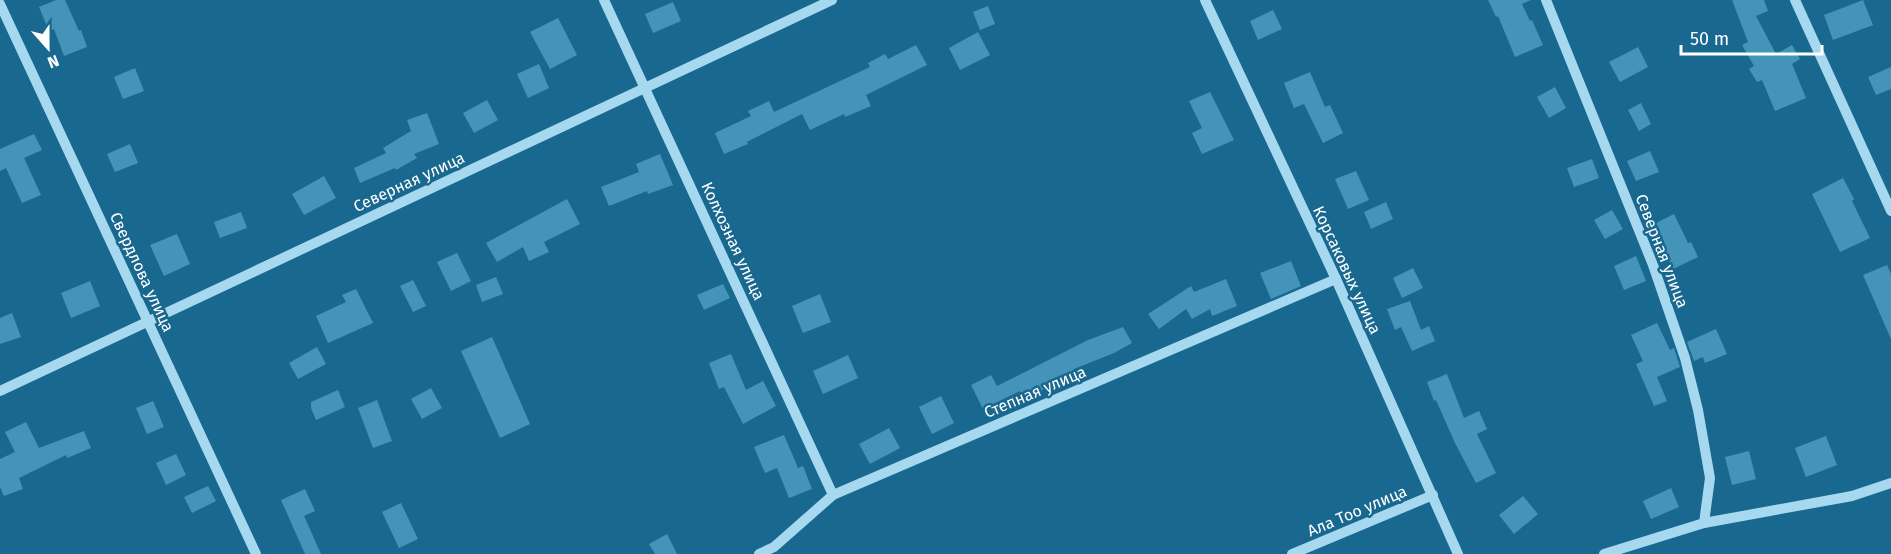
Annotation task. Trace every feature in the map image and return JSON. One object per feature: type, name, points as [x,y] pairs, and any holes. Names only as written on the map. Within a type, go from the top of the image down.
[{"type":"street","name":"Колхозная улица","points":[[604,0],[833,495]]},
{"type":"street","name":"Северная улица","points":[[0,391],[832,0]]},
{"type":"street","name":"Корсаковых улица","points":[[1205,0],[1336,279],[1458,554]]},
{"type":"street","name":"Северная улица","points":[[1546,0],[1653,264],[1685,358],[1698,410],[1710,478],[1704,523]]},
{"type":"street","points":[[1795,0],[1891,212]]},
{"type":"street","name":"Свердлова улица","points":[[0,4],[256,554]]},
{"type":"street","name":"Степная улица","points":[[759,554],[774,547],[833,495],[1336,279]]},
{"type":"street","points":[[1604,554],[1704,523],[1852,496],[1891,483]]},
{"type":"street","name":"Ала Тоо улица","points":[[1292,554],[1433,495]]},
{"type":"building","points":[[56,0],[65,0],[87,47],[64,56],[54,29],[49,31],[39,7]]},
{"type":"building","points":[[1488,0],[1531,0],[1522,4],[1543,45],[1515,57],[1498,16],[1496,17]]},
{"type":"building","points":[[1732,0],[1764,0],[1768,11],[1756,16],[1776,54],[1792,45],[1800,59],[1792,64],[1806,98],[1775,111],[1762,80],[1757,82],[1749,69],[1754,66],[1742,45],[1748,42]]},
{"type":"building","points":[[1863,0],[1873,25],[1833,40],[1824,15]]},
{"type":"building","points":[[673,2],[681,21],[653,33],[645,14]]},
{"type":"building","points":[[988,6],[995,24],[980,30],[973,12]]},
{"type":"building","points":[[1273,10],[1282,29],[1258,40],[1250,21]]},
{"type":"building","points":[[558,18],[577,55],[550,69],[530,32]]},
{"type":"building","points":[[978,32],[990,55],[960,70],[949,48]]},
{"type":"building","points":[[916,45],[927,65],[866,95],[871,106],[845,117],[844,114],[810,130],[802,114],[747,142],[748,144],[724,154],[715,133],[751,116],[748,111],[769,101],[774,112],[870,67],[868,63],[885,54],[888,59]]},
{"type":"building","points":[[1638,47],[1648,67],[1620,82],[1609,62]]},
{"type":"building","points":[[539,64],[549,88],[528,98],[517,74]]},
{"type":"building","points":[[1891,67],[1891,89],[1876,95],[1868,77]]},
{"type":"building","points":[[135,68],[144,91],[123,99],[114,77]]},
{"type":"building","points":[[1310,72],[1325,107],[1330,105],[1343,133],[1323,143],[1304,104],[1294,108],[1284,83]]},
{"type":"building","points":[[1555,87],[1566,108],[1549,118],[1537,97]]},
{"type":"building","points":[[1210,92],[1234,140],[1202,154],[1192,133],[1202,128],[1189,101]]},
{"type":"building","points":[[487,100],[498,120],[474,133],[463,113]]},
{"type":"building","points":[[1641,103],[1651,124],[1639,131],[1628,110]]},
{"type":"building","points":[[427,113],[439,144],[414,154],[417,158],[396,170],[395,168],[360,183],[354,168],[386,153],[383,148],[411,131],[407,120]]},
{"type":"building","points":[[34,134],[42,150],[24,158],[41,195],[22,203],[6,168],[0,171],[0,149]]},
{"type":"building","points":[[130,144],[138,163],[115,172],[107,154]]},
{"type":"building","points":[[1650,151],[1659,172],[1636,181],[1627,161]]},
{"type":"building","points":[[660,154],[673,185],[648,194],[647,191],[609,206],[601,187],[639,172],[636,164]]},
{"type":"building","points":[[1592,159],[1599,178],[1574,187],[1567,168]]},
{"type":"building","points":[[1356,171],[1369,200],[1348,209],[1335,179]]},
{"type":"building","points":[[324,176],[336,198],[304,215],[292,194]]},
{"type":"building","points":[[1843,178],[1870,238],[1840,252],[1812,194]]},
{"type":"building","points":[[567,199],[580,224],[544,242],[549,252],[529,261],[523,247],[497,262],[486,243]]},
{"type":"building","points":[[1386,202],[1393,219],[1371,229],[1364,212]]},
{"type":"building","points":[[1612,210],[1623,229],[1605,239],[1594,220]]},
{"type":"building","points":[[241,212],[247,228],[220,238],[214,222]]},
{"type":"building","points":[[1674,214],[1688,243],[1691,242],[1698,257],[1673,269],[1652,225]]},
{"type":"building","points":[[177,234],[190,264],[164,276],[150,245]]},
{"type":"building","points":[[457,253],[471,281],[451,291],[437,262]]},
{"type":"building","points":[[1636,256],[1646,281],[1624,290],[1614,266]]},
{"type":"building","points":[[1291,261],[1301,286],[1271,299],[1260,273]]},
{"type":"building","points":[[1887,265],[1891,274],[1891,339],[1863,275]]},
{"type":"building","points":[[1413,268],[1423,288],[1402,298],[1393,278]]},
{"type":"building","points":[[496,277],[503,294],[482,302],[476,285]]},
{"type":"building","points":[[1226,279],[1237,306],[1212,316],[1210,309],[1192,319],[1186,309],[1159,329],[1148,314],[1191,286],[1194,292]]},
{"type":"building","points":[[413,280],[426,306],[413,312],[400,286]]},
{"type":"building","points":[[90,281],[100,306],[71,318],[61,293]]},
{"type":"building","points":[[723,284],[730,298],[704,310],[697,295]]},
{"type":"building","points":[[356,289],[373,323],[328,343],[316,316],[346,302],[342,295]]},
{"type":"building","points":[[820,294],[831,322],[803,333],[792,306]]},
{"type":"building","points":[[1410,301],[1421,330],[1429,326],[1435,341],[1412,351],[1401,327],[1395,330],[1387,309]]},
{"type":"building","points":[[12,313],[21,337],[0,344],[0,318]]},
{"type":"building","points":[[1657,323],[1670,350],[1674,348],[1680,367],[1657,377],[1667,401],[1654,406],[1636,364],[1643,361],[1631,335]]},
{"type":"building","points":[[1123,327],[1132,343],[1074,369],[1076,373],[1025,399],[1020,391],[983,409],[971,385],[991,375],[997,386],[1088,340]]},
{"type":"building","points":[[1716,329],[1727,354],[1705,363],[1703,357],[1694,361],[1687,342]]},
{"type":"building","points":[[492,337],[530,424],[500,438],[461,351]]},
{"type":"building","points":[[317,347],[326,364],[298,379],[289,363]]},
{"type":"building","points":[[731,354],[746,390],[763,381],[776,406],[743,424],[724,387],[719,389],[709,363]]},
{"type":"building","points":[[848,355],[858,378],[823,394],[813,371]]},
{"type":"building","points":[[1447,374],[1464,418],[1479,411],[1487,429],[1477,434],[1496,473],[1476,483],[1436,400],[1434,401],[1427,382]]},
{"type":"building","points":[[431,388],[442,408],[422,419],[411,399]]},
{"type":"building","points":[[338,390],[345,407],[316,420],[311,402]]},
{"type":"building","points":[[941,396],[954,423],[932,434],[919,407]]},
{"type":"building","points":[[377,400],[392,441],[373,448],[358,408]]},
{"type":"building","points":[[153,401],[164,427],[147,434],[136,408]]},
{"type":"building","points":[[26,422],[39,448],[84,431],[91,448],[67,458],[66,455],[19,478],[23,489],[4,496],[0,487],[0,459],[15,452],[5,432]]},
{"type":"building","points":[[889,428],[900,448],[870,464],[859,444]]},
{"type":"building","points":[[784,435],[798,468],[803,466],[812,489],[789,498],[777,468],[765,473],[754,447]]},
{"type":"building","points":[[1826,436],[1837,465],[1806,477],[1795,448]]},
{"type":"building","points":[[1749,451],[1756,479],[1732,485],[1725,457]]},
{"type":"building","points":[[176,454],[186,475],[166,485],[156,463]]},
{"type":"building","points":[[208,486],[216,501],[192,513],[184,497]]},
{"type":"building","points":[[1671,488],[1679,507],[1651,519],[1643,501]]},
{"type":"building","points":[[305,489],[315,511],[304,516],[321,554],[305,554],[281,500]]},
{"type":"building","points":[[1523,496],[1538,514],[1514,534],[1499,515]]},
{"type":"building","points":[[401,503],[418,539],[399,548],[382,512]]},
{"type":"building","points":[[667,534],[677,554],[655,554],[649,544]]}]
